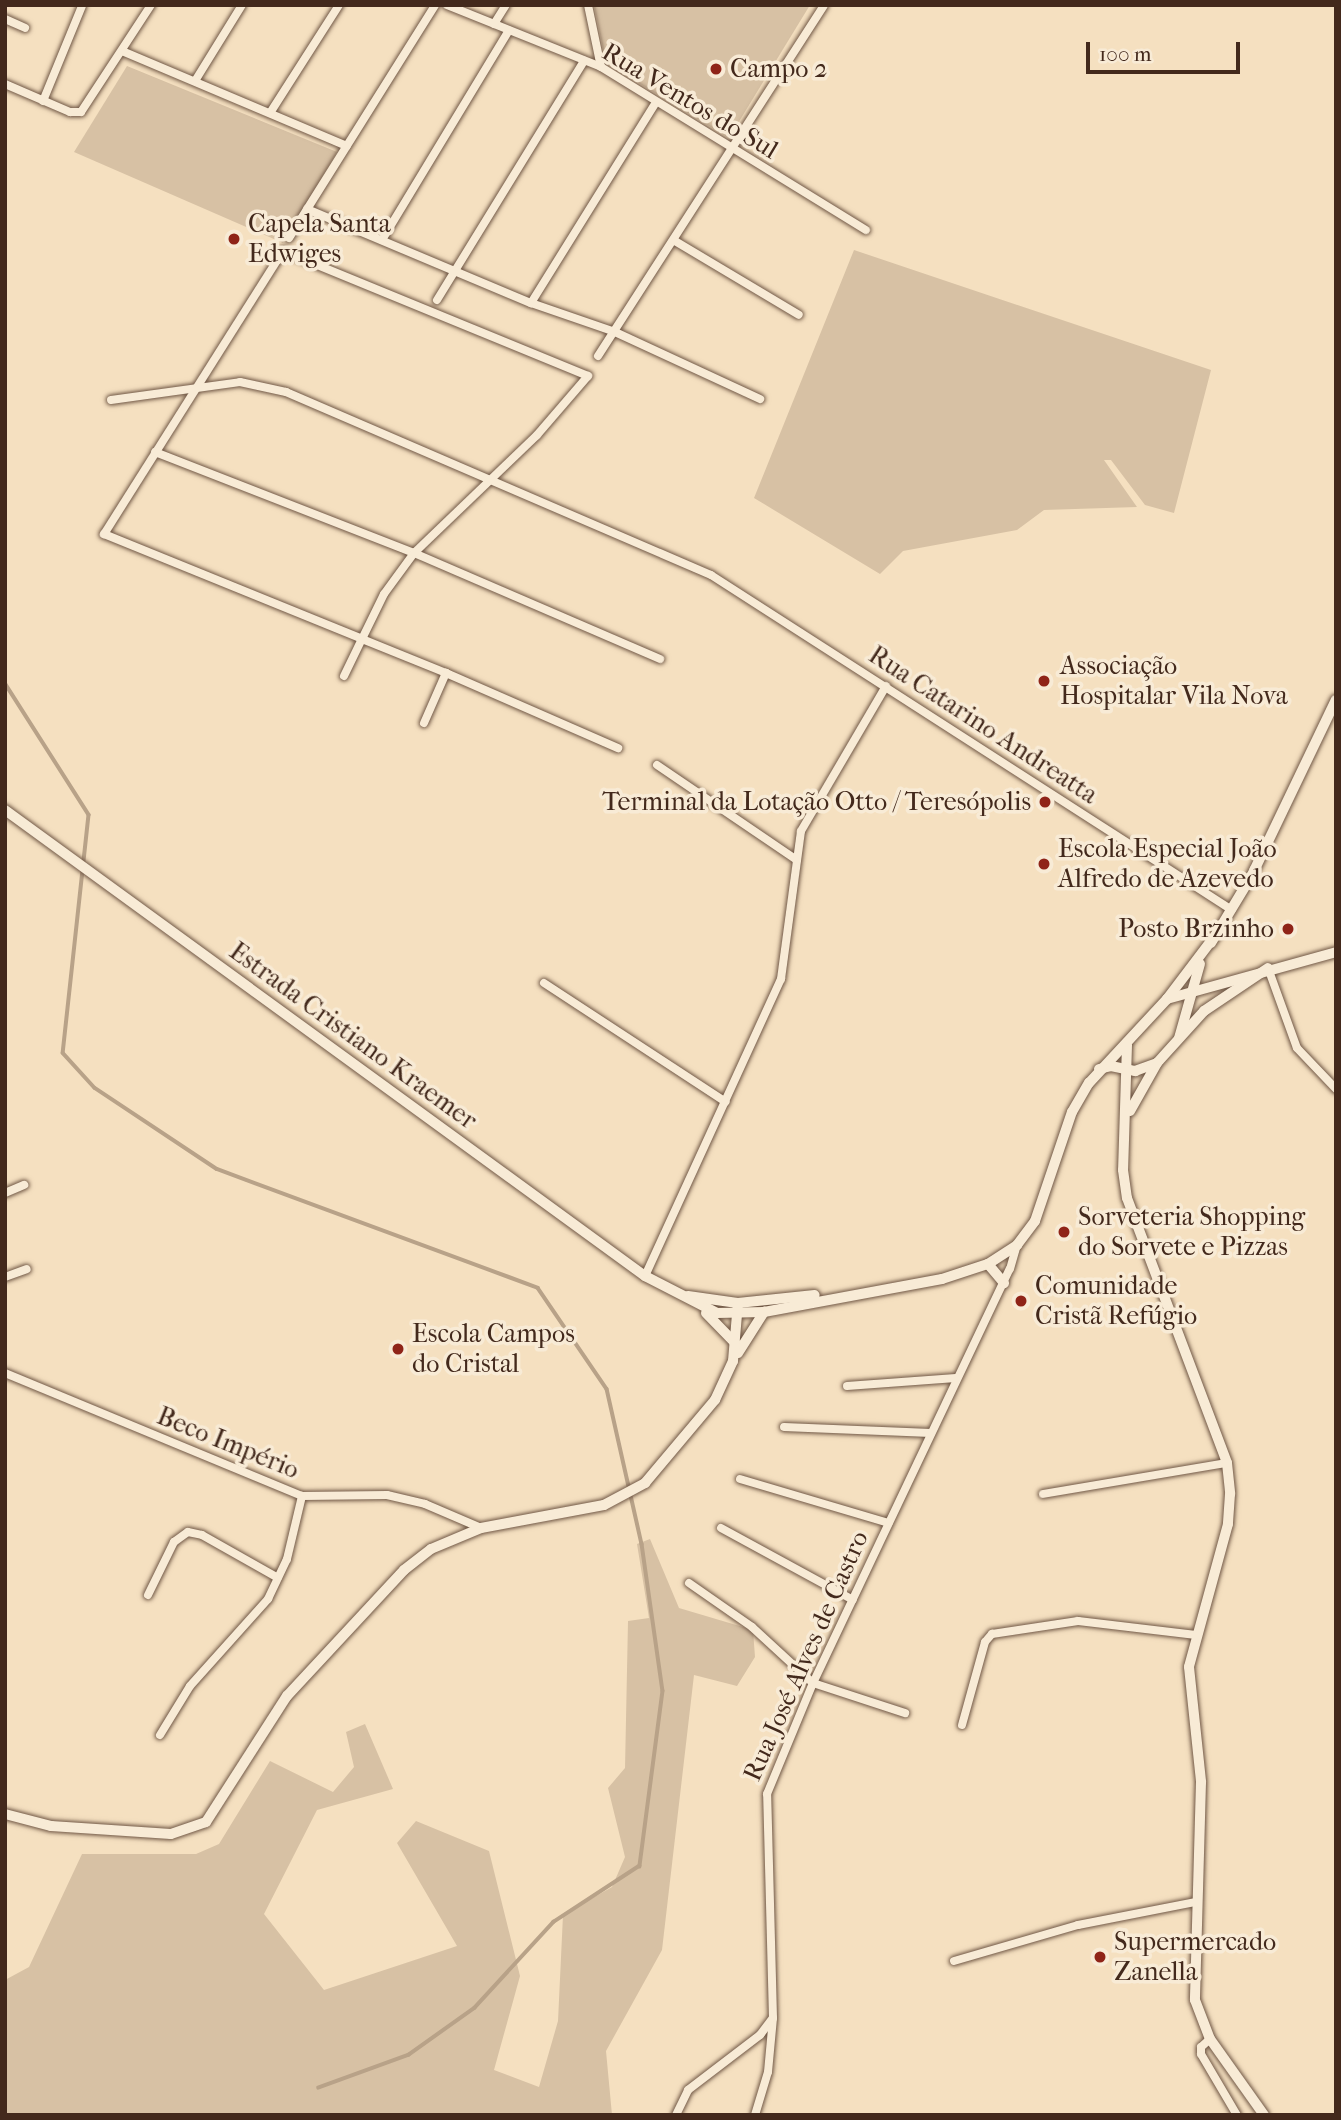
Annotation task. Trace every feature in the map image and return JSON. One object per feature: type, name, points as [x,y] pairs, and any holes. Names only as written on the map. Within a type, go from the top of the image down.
[{"type":"main road","points":[[1179,1038],[1191,991],[1214,937],[1232,910],[1336,700]]},
{"type":"main road","name":"Estrada Cristiano Kraemer","points":[[5,810],[645,1276],[698,1307],[764,1312],[849,1294]]},
{"type":"main road","name":"Estrada Cristiano Kraemer","points":[[678,1293],[738,1309],[942,1279],[988,1264],[1004,1255],[1017,1245],[1035,1221],[1072,1112],[1100,1069],[1167,999],[1214,937]]},
{"type":"main road","points":[[1167,999],[1268,968],[1336,952]]},
{"type":"main road","points":[[1126,1120],[1157,1063],[1179,1038],[1213,1002],[1268,968]]},
{"type":"main road","points":[[1130,1039],[1123,1055],[1127,1070],[1123,1170],[1133,1224],[1227,1463],[1228,1524],[1189,1667],[1201,1782],[1195,1902],[1195,2000],[1210,2039],[1265,2115]]},
{"type":"main road","points":[[1100,1069],[1127,1070],[1157,1063]]},
{"type":"main road","points":[[988,1264],[1003,1283]]},
{"type":"main road","points":[[698,1307],[736,1344]]},
{"type":"main road","points":[[733,1361],[738,1309]]},
{"type":"main road","points":[[5,1814],[51,1826],[171,1835],[192,1831],[216,1810],[287,1696],[344,1632],[431,1549],[481,1528],[604,1505],[645,1483],[715,1400],[733,1361],[764,1312]]},
{"type":"street","points":[[5,85],[43,101],[80,112],[151,5]]},
{"type":"street","points":[[195,81],[242,5]]},
{"type":"street","points":[[270,113],[339,5]]},
{"type":"street","points":[[289,238],[435,5]]},
{"type":"street","name":"Rua Ventos do Sul","points":[[447,5],[601,68],[655,104],[866,230]]},
{"type":"street","points":[[494,24],[506,5]]},
{"type":"street","points":[[588,5],[601,68]]},
{"type":"street","points":[[598,356],[824,5]]},
{"type":"street","points":[[43,101],[82,6]]},
{"type":"street","points":[[5,19],[25,28]]},
{"type":"street","points":[[382,240],[509,30]]},
{"type":"street","points":[[122,51],[347,146]]},
{"type":"street","points":[[437,300],[584,61]]},
{"type":"street","points":[[531,303],[655,104]]},
{"type":"street","points":[[307,209],[531,303],[615,331],[760,399]]},
{"type":"street","points":[[674,241],[799,315]]},
{"type":"street","points":[[344,676],[362,639],[384,594],[414,553],[490,477],[537,435],[588,376],[283,251],[104,534],[362,639],[446,673],[618,748]]},
{"type":"street","name":"Rua Catarino Andreatta","points":[[111,400],[198,385],[240,382],[286,392],[490,477],[711,575],[1232,910]]},
{"type":"street","points":[[155,452],[414,553],[660,659]]},
{"type":"street","points":[[424,723],[446,673]]},
{"type":"street","points":[[645,1276],[781,979],[801,831],[886,687]]},
{"type":"street","points":[[657,765],[797,860]]},
{"type":"street","points":[[1268,968],[1297,1048],[1336,1089]]},
{"type":"street","points":[[544,983],[726,1102]]},
{"type":"street","points":[[5,1193],[23,1185]]},
{"type":"street","name":"Rua José Alves de Castro","points":[[755,2115],[768,2072],[773,2018],[766,1794],[813,1683],[1003,1283],[1017,1245]]},
{"type":"street","name":"Rua José Alves de Castro","points":[[1003,1283],[1004,1255]]},
{"type":"street","points":[[5,1277],[27,1269]]},
{"type":"street","name":"Beco Império","points":[[5,1373],[302,1496],[387,1495],[425,1504],[481,1528]]},
{"type":"street","points":[[847,1386],[956,1378]]},
{"type":"street","points":[[784,1427],[931,1433]]},
{"type":"street","points":[[1043,1494],[1227,1463]]},
{"type":"street","points":[[740,1479],[888,1522]]},
{"type":"street","points":[[160,1735],[190,1685],[268,1599],[287,1559],[302,1496]]},
{"type":"street","points":[[721,1528],[853,1600]]},
{"type":"street","points":[[148,1595],[174,1542],[188,1532],[202,1535],[278,1578]]},
{"type":"street","points":[[689,1583],[752,1627],[813,1683],[905,1713]]},
{"type":"street","points":[[962,1725],[985,1642],[992,1634],[1078,1621],[1196,1635]]},
{"type":"street","points":[[954,1961],[1078,1925],[1195,1902]]},
{"type":"street","points":[[676,2115],[688,2090],[760,2035],[773,2018]]},
{"type":"street","points":[[1210,2039],[1201,2047],[1201,2054],[1237,2115]]},
{"type":"shaded area","points":[[594,5],[810,5],[729,138],[606,63]]},
{"type":"shaded area","points":[[127,66],[337,152],[283,243],[74,152]]},
{"type":"shaded area","points":[[854,250],[1211,370],[1174,513],[1145,505],[1111,460],[1104,460],[1137,507],[1044,510],[1017,530],[903,551],[880,574],[754,498]]},
{"type":"shaded area","points":[[650,1539],[679,1608],[753,1630],[755,1657],[737,1686],[694,1675],[662,1950],[606,2051],[612,2115],[5,2115],[5,1980],[29,1967],[82,1854],[196,1854],[219,1844],[270,1761],[333,1792],[354,1767],[346,1732],[365,1724],[393,1789],[317,1810],[264,1914],[324,1990],[457,1946],[397,1843],[416,1821],[489,1851],[520,1976],[494,2070],[539,2087],[558,2021],[563,1915],[612,1887],[625,1857],[608,1788],[625,1768],[628,1621],[649,1618],[637,1544]]},
{"type":"waterway","points":[[5,683],[89,815],[63,1053],[95,1088],[217,1169],[538,1288],[607,1389],[642,1544],[663,1691],[640,1866],[554,1922],[475,2008],[409,2055],[319,2088]]},
{"type":"place","name":"Campo 2","points":[[716,69]]},
{"type":"place","name":"Capela Santa Edwiges","points":[[234,239]]},
{"type":"place","name":"Associação Hospitalar Vila Nova","points":[[1044,681]]},
{"type":"place","name":"Terminal da Lotação Otto / Teresópolis","points":[[1045,802]]},
{"type":"place","name":"Escola Especial João Alfredo de Azevedo","points":[[1044,864]]},
{"type":"place","name":"Posto Brzinho","points":[[1288,929]]},
{"type":"place","name":"Sorveteria Shopping do Sorvete e Pizzas","points":[[1064,1232]]},
{"type":"place","name":"Comunidade Cristã Refúgio","points":[[1021,1301]]},
{"type":"place","name":"Escola Campos do Cristal","points":[[398,1349]]},
{"type":"place","name":"Supermercado Zanella","points":[[1100,1957]]}]
